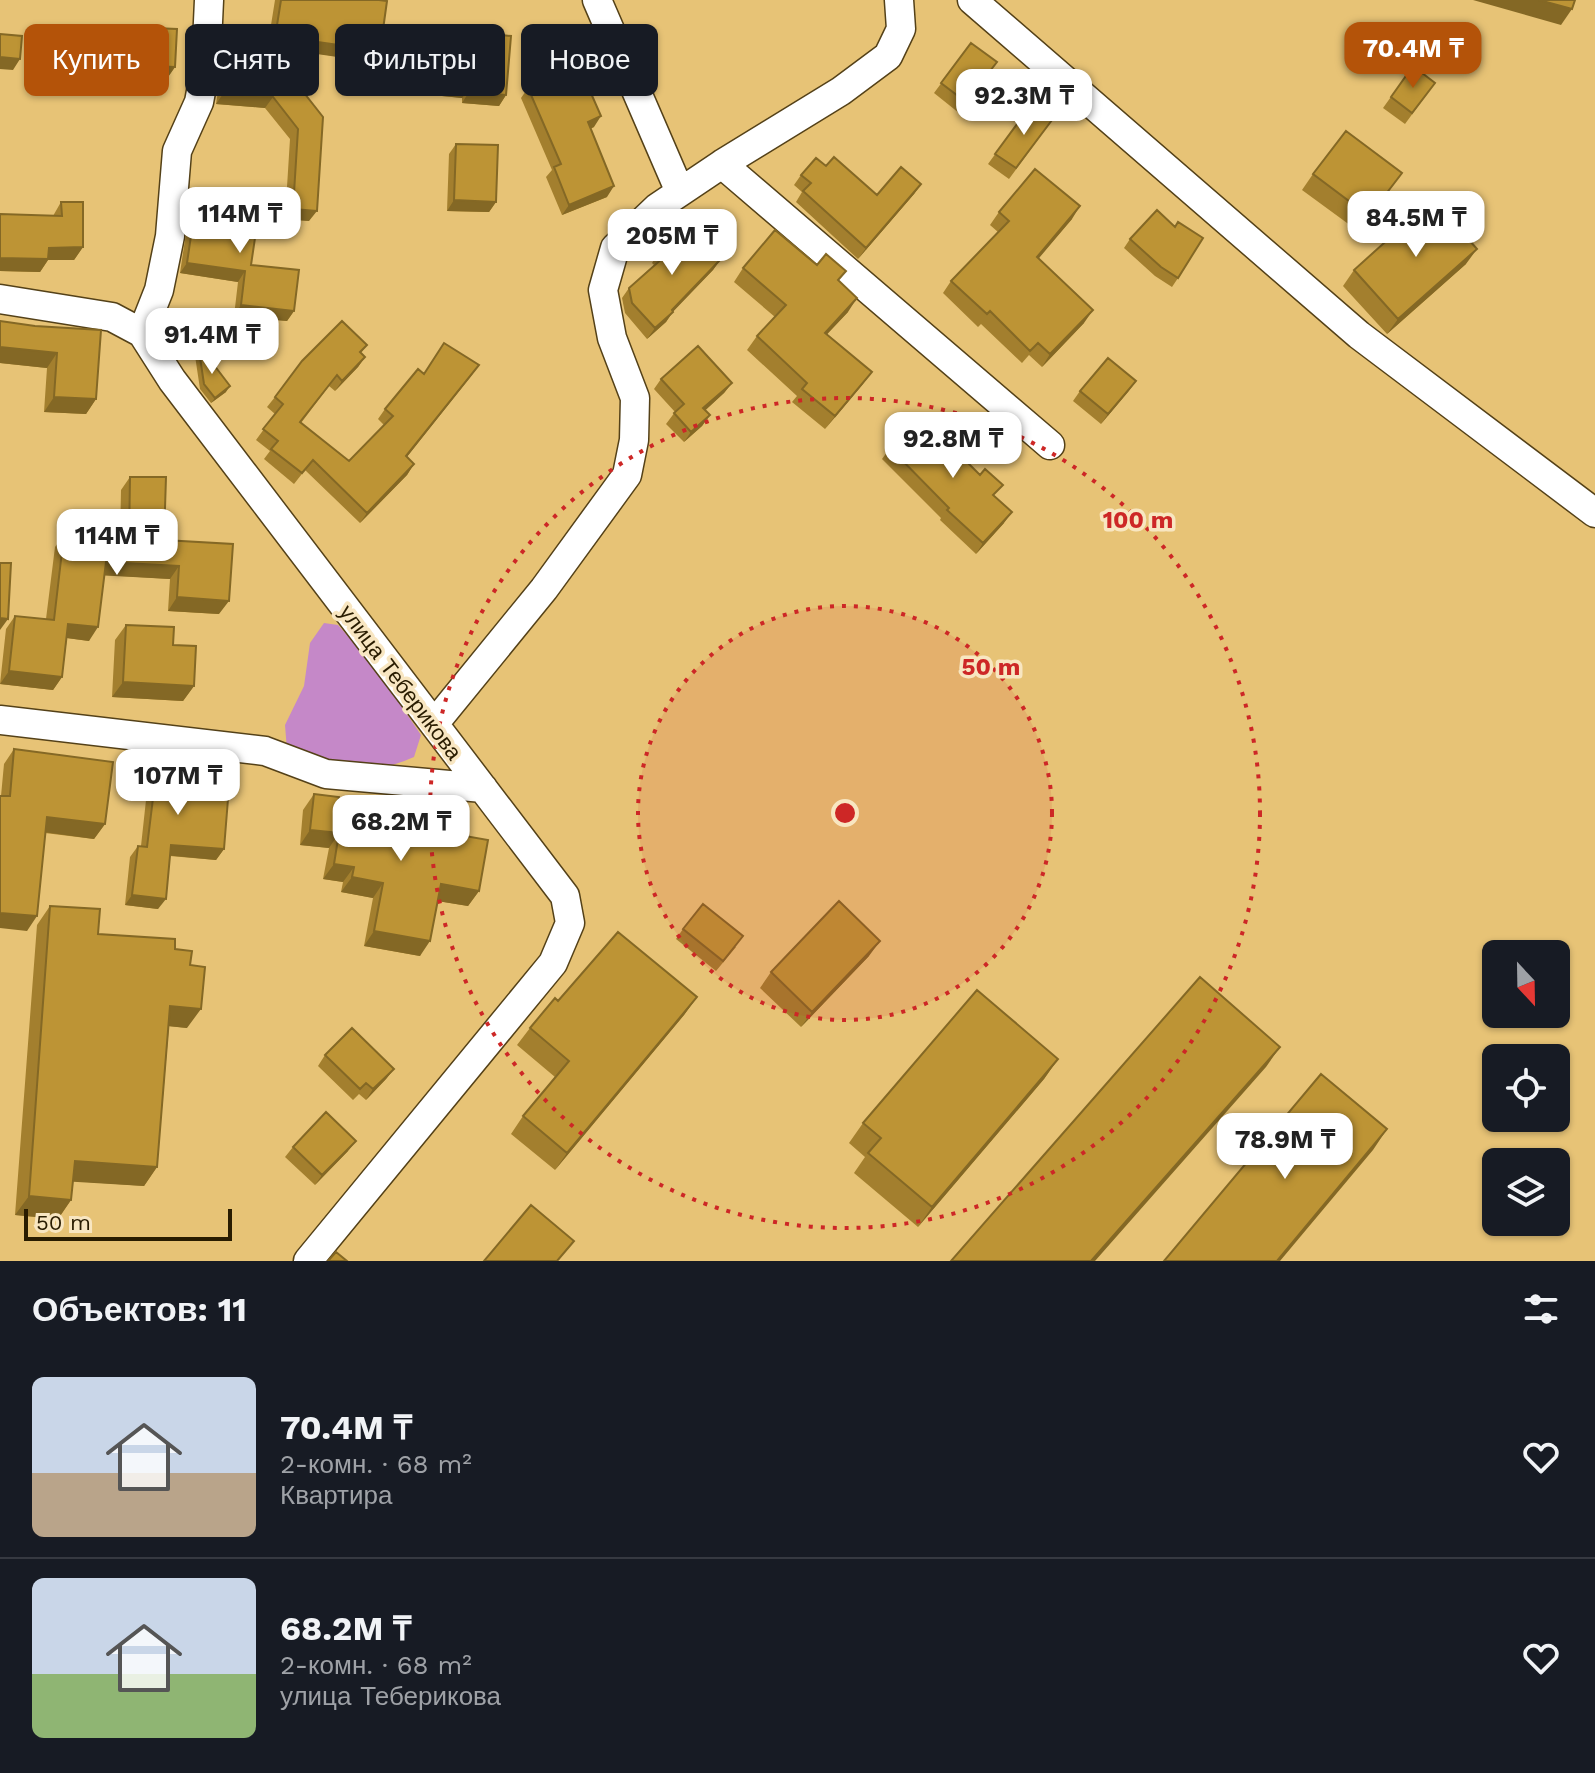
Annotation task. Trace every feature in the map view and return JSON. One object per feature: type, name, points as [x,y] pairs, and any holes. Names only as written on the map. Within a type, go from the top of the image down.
[{"type":"street","points":[[0,299],[112,317],[142,333],[159,290],[170,236],[177,151],[199,102],[206,65],[209,0]]},
{"type":"street","points":[[597,0],[680,192]]},
{"type":"street","points":[[434,724],[544,589],[627,475],[634,440],[635,398],[612,338],[603,290],[615,248],[658,207],[841,91],[888,56],[901,29],[899,0]]},
{"type":"street","points":[[972,0],[1359,335],[1595,513]]},
{"type":"street","points":[[722,164],[1050,445]]},
{"type":"street","name":"улица Теберикова","points":[[142,333],[172,380],[565,896],[570,923],[553,963],[308,1261]]},
{"type":"street","points":[[0,720],[265,751],[326,774],[483,788]]},
{"type":"shaded area","points":[[324,623],[338,625],[373,664],[421,735],[414,757],[379,768],[364,769],[336,765],[287,750],[285,725],[304,686],[310,643]]},
{"type":"building","points":[[281,0],[387,1],[384,24],[335,24],[335,45],[319,42],[319,24],[277,24]]},
{"type":"building","points":[[1539,0],[1575,0],[1572,9]]},
{"type":"building","points":[[169,29],[177,29],[175,67],[169,67]]},
{"type":"building","points":[[0,34],[22,36],[20,59],[0,57]]},
{"type":"building","points":[[505,35],[511,36],[505,95]]},
{"type":"building","points":[[971,43],[997,62],[966,102],[941,83]]},
{"type":"building","points":[[1413,66],[1435,83],[1412,113],[1391,97]]},
{"type":"building","points":[[256,96],[306,96],[323,117],[317,211],[293,209],[298,129],[273,97]]},
{"type":"building","points":[[531,96],[592,96],[601,116],[588,122],[614,186],[569,205],[554,167],[561,164]]},
{"type":"building","points":[[1031,105],[1052,120],[1016,168],[995,154]]},
{"type":"building","points":[[1346,131],[1402,173],[1369,216],[1313,174]]},
{"type":"building","points":[[456,144],[498,145],[496,202],[454,200]]},
{"type":"building","points":[[834,157],[877,195],[901,167],[921,184],[866,248],[803,191],[811,183],[801,175],[816,158],[826,166]]},
{"type":"building","points":[[1035,169],[1080,206],[1037,257],[1093,310],[1050,354],[1038,343],[1030,351],[990,311],[987,314],[951,281],[1009,221],[999,212]]},
{"type":"building","points":[[1433,199],[1477,249],[1398,319],[1354,270]]},
{"type":"building","points":[[61,202],[83,202],[83,247],[49,248],[48,259],[0,258],[0,214],[62,216]]},
{"type":"building","points":[[196,202],[259,211],[251,265],[299,270],[294,311],[241,305],[245,271],[187,263]]},
{"type":"building","points":[[1157,210],[1175,227],[1178,222],[1203,238],[1178,278],[1130,239]]},
{"type":"building","points":[[686,226],[720,260],[655,328],[632,303],[629,288],[664,257],[659,252]]},
{"type":"building","points":[[775,230],[817,265],[826,254],[846,271],[838,280],[857,298],[825,333],[872,372],[835,416],[802,389],[807,383],[757,336],[786,305],[743,268]]},
{"type":"building","points":[[0,321],[101,330],[96,399],[54,397],[57,353],[0,347]]},
{"type":"building","points":[[342,321],[367,345],[360,352],[365,357],[342,381],[337,375],[300,422],[349,461],[393,416],[385,409],[418,369],[424,374],[444,343],[479,365],[406,456],[414,464],[367,513],[313,460],[302,473],[271,449],[278,441],[263,429],[283,404],[275,397],[302,361]]},
{"type":"building","points":[[198,344],[230,386],[215,398],[204,384]]},
{"type":"building","points":[[698,346],[732,383],[703,408],[710,415],[691,432],[674,413],[684,404],[661,379]]},
{"type":"building","points":[[1108,358],[1136,381],[1108,414],[1080,391]]},
{"type":"building","points":[[922,417],[980,475],[985,469],[1003,485],[993,495],[1012,512],[983,543],[947,510],[949,508],[890,448]]},
{"type":"building","points":[[130,477],[166,477],[164,540],[233,544],[229,601],[177,597],[179,566],[106,562],[98,627],[68,624],[62,677],[9,671],[15,616],[54,620],[64,534],[129,541]]},
{"type":"building","points":[[0,563],[11,563],[8,619],[0,618]]},
{"type":"building","points":[[126,625],[174,627],[173,645],[196,646],[194,686],[123,682]]},
{"type":"building","points":[[14,749],[113,762],[105,824],[47,817],[37,916],[0,913],[0,796],[10,796]]},
{"type":"building","points":[[147,750],[184,754],[182,770],[230,774],[224,849],[171,845],[166,899],[132,895],[138,846],[147,847],[154,790],[142,788]]},
{"type":"building","points":[[314,794],[339,797],[338,805],[393,815],[391,823],[488,840],[479,891],[441,884],[430,941],[374,931],[383,883],[352,877],[354,867],[334,864],[339,833],[310,830]]},
{"type":"building","points":[[839,901],[880,941],[812,1012],[771,972]]},
{"type":"building","points":[[703,904],[743,936],[723,961],[683,929]]},
{"type":"building","points":[[50,906],[100,909],[98,934],[175,939],[175,949],[192,951],[190,965],[205,967],[201,1009],[170,1006],[157,1167],[75,1161],[71,1200],[29,1196]]},
{"type":"building","points":[[618,932],[697,997],[567,1153],[523,1116],[569,1061],[530,1028]]},
{"type":"building","points":[[1200,977],[1280,1047],[1091,1261],[951,1261]]},
{"type":"building","points":[[977,990],[1058,1059],[932,1207],[868,1153],[881,1138],[863,1123]]},
{"type":"building","points":[[352,1028],[394,1069],[373,1089],[366,1083],[360,1089],[325,1055]]},
{"type":"building","points":[[1321,1074],[1387,1129],[1277,1261],[1164,1261]]},
{"type":"building","points":[[326,1112],[356,1141],[322,1175],[293,1147]]},
{"type":"building","points":[[531,1205],[574,1241],[557,1261],[484,1261]]},
{"type":"building","points":[[336,1252],[347,1261],[328,1261]]}]
